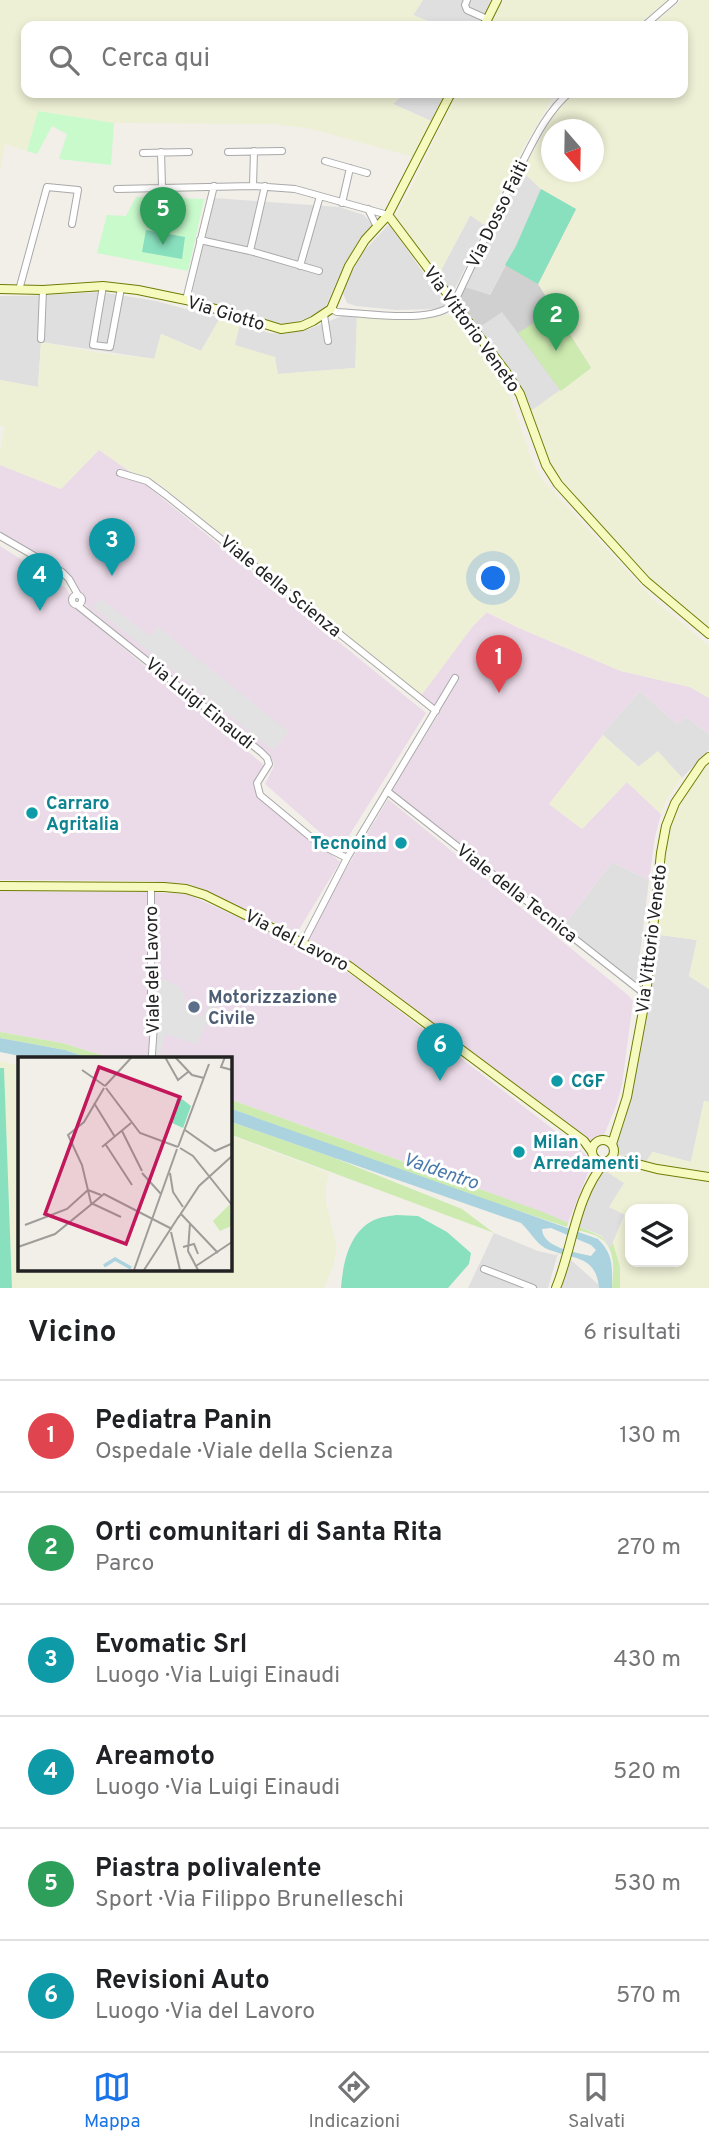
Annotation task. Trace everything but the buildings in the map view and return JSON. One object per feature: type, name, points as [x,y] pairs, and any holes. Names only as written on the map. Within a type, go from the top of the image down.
[{"type":"street","points":[[467,0],[467,10],[482,21]]},
{"type":"street","points":[[486,21],[497,0]]},
{"type":"street","points":[[650,21],[674,0]]},
{"type":"street","points":[[328,341],[327,312],[349,267],[365,240],[388,215],[448,98]]},
{"type":"street","name":"Via Dosso Faiti","points":[[454,303],[537,135],[563,98]]},
{"type":"street","points":[[253,186],[254,151]]},
{"type":"street","points":[[229,152],[282,151]]},
{"type":"street","points":[[161,152],[162,187]]},
{"type":"street","points":[[143,153],[189,152]]},
{"type":"street","points":[[325,161],[368,173]]},
{"type":"street","points":[[342,203],[350,168]]},
{"type":"street","points":[[186,300],[214,186]]},
{"type":"street","points":[[117,189],[253,186],[295,189],[388,215]]},
{"type":"street","points":[[19,290],[47,187],[78,190],[72,224]]},
{"type":"street","points":[[250,251],[265,187]]},
{"type":"street","points":[[300,266],[320,196]]},
{"type":"street","points":[[369,209],[377,227]]},
{"type":"street","name":"Via Vittorio Veneto","points":[[388,215],[499,361],[520,394],[541,454],[558,484],[646,581],[709,634]]},
{"type":"street","points":[[200,240],[319,271]]},
{"type":"street","points":[[103,286],[93,345],[110,347],[121,288]]},
{"type":"street","name":"Via Giotto","points":[[0,289],[43,290],[103,286],[121,288],[186,300],[281,329],[302,326],[327,312]]},
{"type":"street","points":[[41,339],[43,290]]},
{"type":"street","points":[[327,312],[412,316],[449,309],[454,303]]},
{"type":"street","name":"Viale della Scienza","points":[[120,473],[147,481],[166,495],[436,711]]},
{"type":"street","name":"Via Luigi Einaudi","points":[[0,536],[62,572],[74,587],[76,596],[82,599],[80,605],[261,752],[269,764],[257,783],[260,795],[319,844],[347,858]]},
{"type":"street","points":[[303,943],[347,858],[455,678]]},
{"type":"street","name":"Via Vittorio Veneto","points":[[613,1147],[615,1130],[627,1097],[646,995],[666,826],[675,803],[709,757]]},
{"type":"street","name":"Viale della Tecnica","points":[[387,791],[646,995]]},
{"type":"street","name":"Via del Lavoro","points":[[0,886],[151,886],[176,887],[205,894],[349,966],[584,1140]]},
{"type":"street","name":"Viale del Lavoro","points":[[151,886],[154,1024],[152,1054]]},
{"type":"street","points":[[596,1172],[593,1146],[610,1137],[615,1130]]},
{"type":"street","points":[[584,1140],[600,1141],[613,1147],[626,1161]]},
{"type":"street","points":[[584,1140],[593,1155],[606,1161],[626,1161],[709,1177]]},
{"type":"street","points":[[556,1288],[574,1226],[596,1172],[614,1155],[613,1147]]},
{"type":"street","points":[[484,1269],[533,1288]]},
{"type":"shaded area","points":[[423,0],[491,0],[480,21],[428,21],[413,15]]},
{"type":"shaded area","points":[[400,98],[442,98],[431,121],[393,104]]},
{"type":"shaded area","points":[[522,171],[541,189],[516,246],[489,296],[465,287]]},
{"type":"shaded area","points":[[541,189],[576,209],[591,368],[561,391],[502,312],[477,329],[462,308],[461,296],[465,287],[490,295],[516,246]]},
{"type":"shaded area","points":[[214,198],[339,207],[364,215],[371,223],[370,229],[356,245],[343,267],[321,313],[283,324],[271,322],[191,299]]},
{"type":"shaded area","points":[[471,214],[484,225],[491,214],[452,295],[438,276]]},
{"type":"shaded area","points":[[389,224],[447,306],[396,310],[347,303],[343,293],[352,272],[364,251]]},
{"type":"shaded area","points":[[101,292],[156,301],[220,318],[201,351],[161,334],[155,359],[41,342],[38,387],[0,380],[0,296]]},
{"type":"shaded area","points":[[502,311],[561,391],[528,413],[477,329]]},
{"type":"shaded area","points":[[357,315],[356,368],[278,374],[234,345],[240,324],[269,333],[284,334],[309,329],[342,316]]},
{"type":"shaded area","points":[[98,449],[151,486],[152,490],[426,713],[340,850],[265,784],[274,766],[273,761],[87,607],[72,582],[0,535],[0,465],[61,489]]},
{"type":"shaded area","points":[[0,546],[66,588],[80,612],[264,765],[256,787],[340,862],[297,933],[189,884],[147,881],[0,880]]},
{"type":"shaded area","points":[[101,599],[150,636],[158,627],[289,732],[273,750],[93,607]]},
{"type":"shaded area","points":[[486,612],[621,671],[690,687],[709,698],[709,734],[686,717],[677,724],[640,691],[602,734],[549,804],[582,829],[627,782],[661,814],[649,880],[612,862],[561,929],[391,791],[438,715],[437,711],[420,697]]},
{"type":"shaded area","points":[[640,691],[677,724],[686,717],[709,734],[709,750],[682,778],[658,752],[639,767],[602,734]]},
{"type":"shaded area","points":[[388,799],[633,1001],[622,1085],[598,1150],[364,971],[305,937]]},
{"type":"shaded area","points":[[612,862],[649,880],[637,978],[634,983],[561,929]]},
{"type":"shaded area","points":[[0,891],[187,894],[292,942],[358,979],[593,1160],[568,1223],[231,1100],[231,1057],[108,1057],[62,1043],[0,1032]]},
{"type":"shaded area","points":[[653,934],[697,940],[689,976],[709,989],[709,1102],[704,1101],[691,1162],[653,1152],[646,1162],[608,1152],[626,1109]]},
{"type":"shaded area","points":[[153,975],[182,988],[183,998],[187,1001],[183,1008],[202,1018],[210,1004],[215,1007],[197,1044],[165,1034],[159,1057],[150,1057]]},
{"type":"shaded area","points":[[601,1168],[625,1183],[610,1207],[625,1214],[610,1249],[602,1236],[578,1226]]},
{"type":"shaded area","points":[[494,1233],[538,1251],[556,1255],[558,1253],[548,1288],[468,1288]]},
{"type":"shaded area","points":[[571,1260],[599,1285],[599,1288],[560,1288]]},
{"type":"green space","points":[[0,0],[423,0],[413,15],[428,21],[21,21],[21,98],[399,98],[393,104],[431,121],[414,157],[311,129],[274,124],[114,123],[38,111],[27,151],[5,144],[0,171]]},
{"type":"green space","points":[[503,0],[668,0],[643,21],[492,21]]},
{"type":"green space","points":[[682,0],[709,0],[709,632],[669,600],[553,476],[528,413],[591,368],[538,284],[576,209],[541,189],[522,171],[541,137],[541,182],[604,182],[604,119],[551,119],[566,98],[688,98],[688,21],[657,21]]},
{"type":"green space","points":[[455,98],[552,98],[523,148],[484,225],[470,215],[438,276],[395,216]]},
{"type":"green space","points":[[38,111],[114,123],[111,165],[59,159],[67,134],[52,126],[37,154],[27,151]]},
{"type":"green space","points":[[541,189],[576,209],[538,284],[505,265]]},
{"type":"green space","points":[[136,197],[204,199],[188,271],[97,253],[107,215],[126,216]]},
{"type":"green space","points":[[146,230],[185,237],[182,259],[142,252]]},
{"type":"green space","points":[[554,310],[591,368],[561,391],[518,333]]},
{"type":"green space","points":[[452,314],[507,387],[529,452],[545,483],[654,600],[709,646],[709,698],[690,687],[621,671],[487,612],[472,627],[420,697],[158,483],[153,482],[151,486],[99,450],[61,489],[0,465],[5,426],[0,426],[0,380],[38,387],[41,342],[154,359],[161,334],[201,351],[220,318],[240,324],[235,345],[275,357],[278,374],[355,368],[357,315],[423,319]]},
{"type":"green space","points":[[603,735],[638,767],[658,751],[682,778],[666,800],[661,814],[627,782],[582,829],[549,804]]},
{"type":"green space","points":[[709,764],[709,989],[689,976],[697,940],[653,934],[665,839],[676,805]]},
{"type":"green space","points":[[0,1032],[62,1043],[108,1057],[86,1057],[65,1050],[0,1038]]},
{"type":"green space","points":[[0,1061],[18,1065],[18,1270],[231,1270],[231,1136],[329,1173],[326,1202],[337,1248],[324,1288],[12,1288],[4,1069],[0,1068]]},
{"type":"green space","points":[[0,1068],[4,1068],[12,1288],[0,1288]]},
{"type":"green space","points":[[231,1100],[543,1212],[568,1223],[567,1227],[432,1182],[231,1109]]},
{"type":"green space","points":[[704,1101],[709,1102],[709,1288],[620,1288],[620,1267],[613,1243],[625,1215],[609,1207],[624,1183],[601,1168],[608,1152],[646,1162],[652,1152],[691,1162]]},
{"type":"green space","points":[[231,1122],[332,1157],[462,1209],[494,1233],[231,1135]]},
{"type":"green space","points":[[396,1215],[418,1216],[447,1232],[471,1253],[469,1264],[448,1288],[341,1288],[349,1249],[359,1232],[374,1220]]},
{"type":"green space","points":[[578,1226],[602,1237],[610,1248],[613,1243],[620,1267],[620,1288],[612,1288],[613,1261],[609,1248],[598,1237],[577,1230]]},
{"type":"water","points":[[0,1038],[65,1050],[86,1057],[25,1057],[0,1052]]},
{"type":"water","points":[[231,1109],[598,1239],[609,1256],[612,1288],[599,1288],[597,1277],[587,1263],[545,1248],[521,1223],[231,1122]],"holes":[[[551,1228],[591,1245],[596,1250],[591,1256],[569,1251],[548,1241],[542,1229]]]},
{"type":"place","name":"Piastra polivalente","points":[[163,245]]},
{"type":"place","name":"Orti comunitari di Santa Rita","points":[[556,351]]},
{"type":"place","name":"Evomatic Srl","points":[[112,576]]},
{"type":"place","name":"Areamoto","points":[[40,611]]},
{"type":"place","name":"Pediatra Panin","points":[[499,693]]},
{"type":"place","name":"Carraro Agritalia","points":[[32,813]]},
{"type":"place","name":"Tecnoind","points":[[401,843]]},
{"type":"place","name":"Motorizzazione Civile","points":[[194,1007]]},
{"type":"place","name":"Revisioni Auto","points":[[440,1081]]},
{"type":"place","name":"CGF","points":[[557,1081]]},
{"type":"place","name":"Milan Arredamenti","points":[[519,1152]]},
{"type":"water label","name":"Valdentro","points":[[441,1170]]}]
